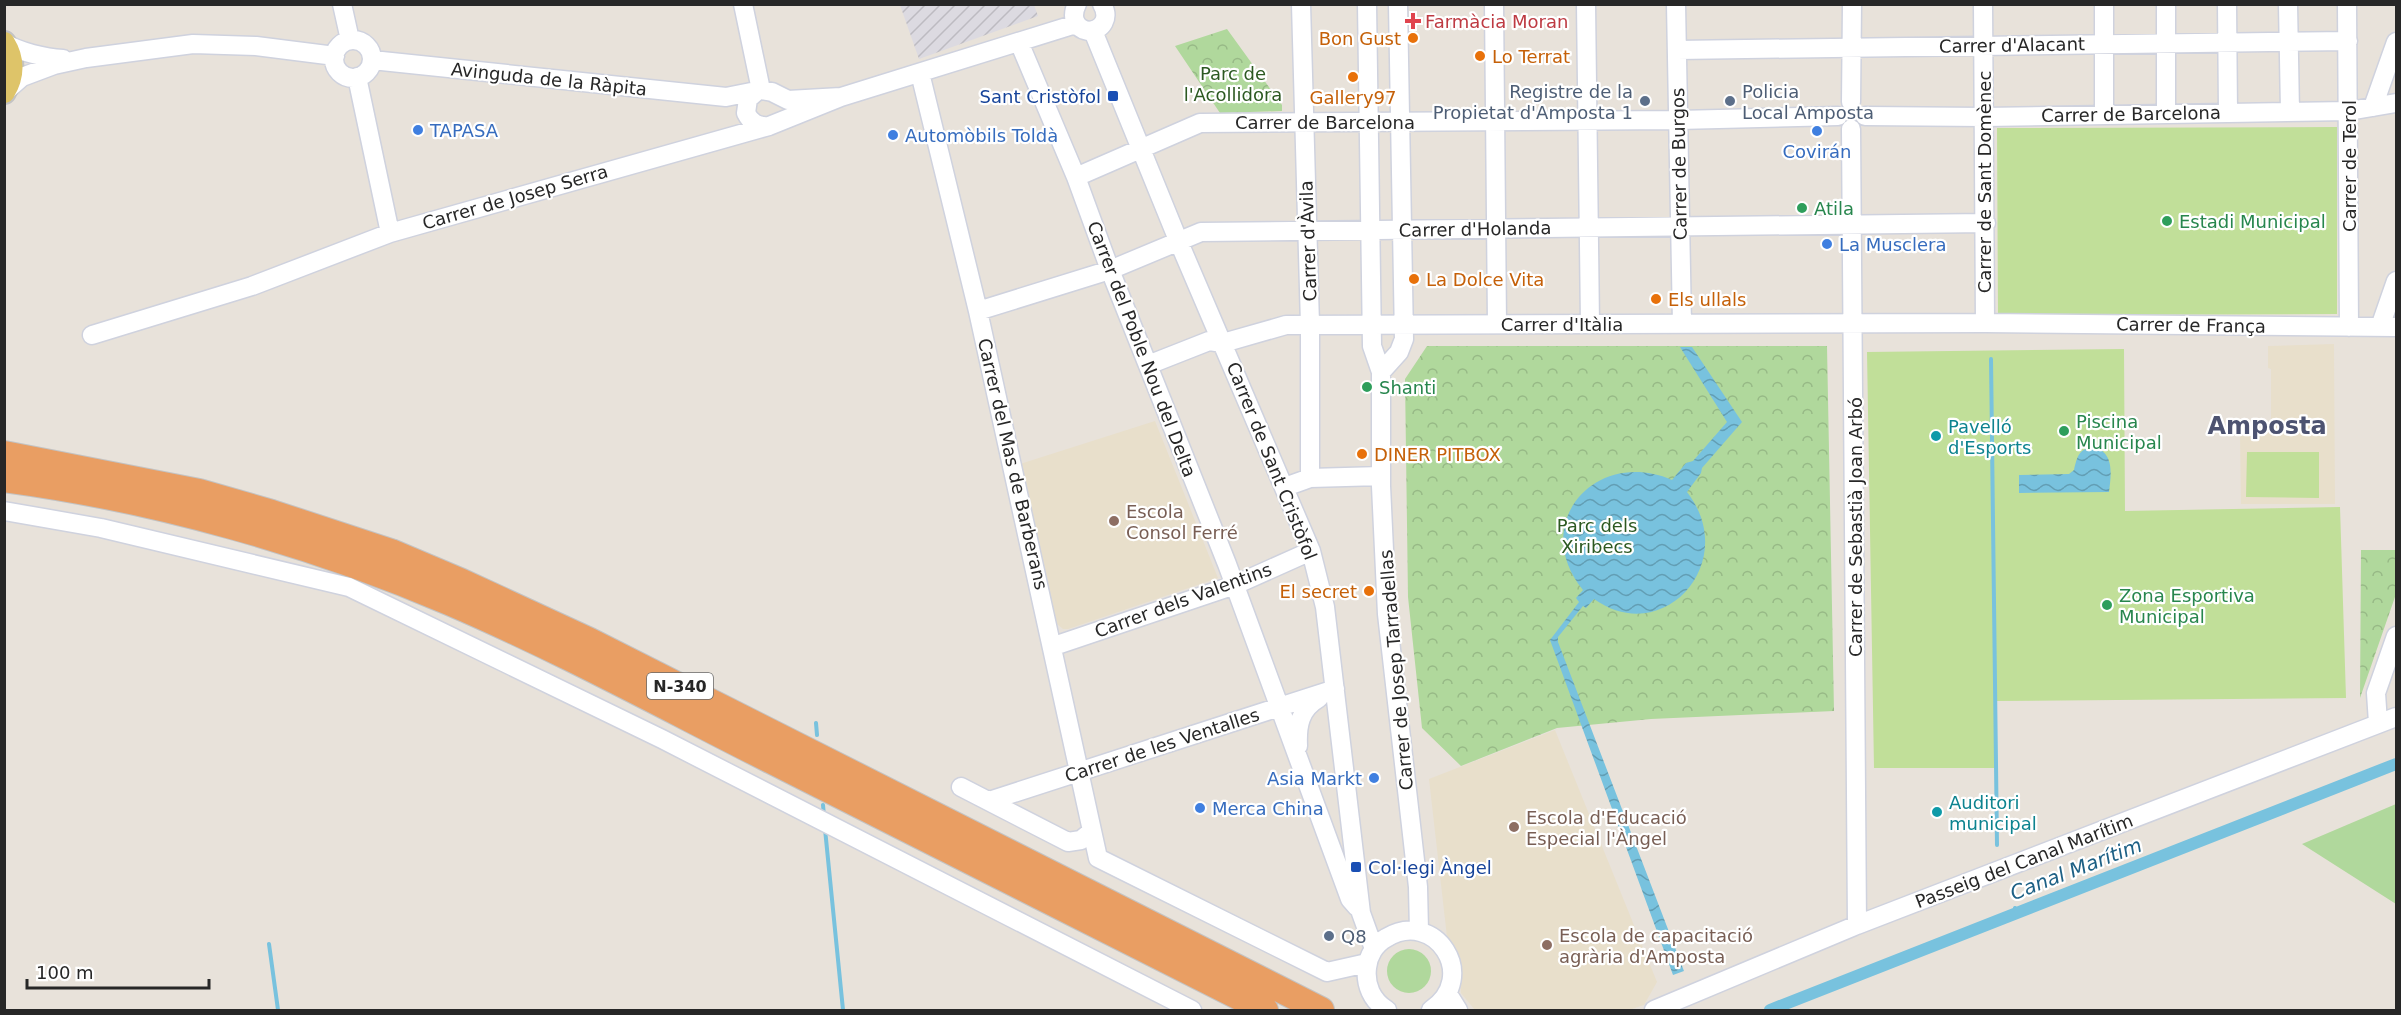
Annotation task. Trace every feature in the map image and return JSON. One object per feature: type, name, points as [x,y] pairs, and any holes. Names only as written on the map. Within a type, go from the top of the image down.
[{"type":"highway","points":[[4,448],[123,476]]},
{"type":"highway","name":"N-340","points":[[4,454],[198,492],[272,513],[391,552],[518,606],[1321,1011]]},
{"type":"highway","name":"N-340","points":[[4,480],[117,499],[202,519],[382,575],[449,602],[575,661],[1265,1011]]},
{"type":"main road","points":[[4,42],[10,54],[12,71],[5,92]]},
{"type":"street","points":[[342,4],[350,40]]},
{"type":"street","points":[[726,97],[758,125],[772,124],[782,110],[765,92],[743,4]]},
{"type":"street","points":[[1077,4],[1074,17],[1076,24],[1083,30],[1093,31],[1102,26],[1110,6]]},
{"type":"street","name":"Carrer d'Àvila","points":[[1301,4],[1310,325],[1310,478]]},
{"type":"street","name":"Carrer de Josep Tarradellas","points":[[1367,4],[1371,325],[1372,346],[1381,372],[1381,476],[1387,614],[1419,887],[1419,931]]},
{"type":"street","points":[[1381,372],[1399,351],[1404,339],[1398,4]]},
{"type":"street","points":[[1494,4],[1497,324]]},
{"type":"street","points":[[1586,4],[1590,324]]},
{"type":"street","name":"Carrer de Burgos","points":[[1676,4],[1682,324]]},
{"type":"street","points":[[1851,4],[1851,102]]},
{"type":"street","name":"Carrer de Sant Domènec","points":[[1983,4],[1985,323]]},
{"type":"street","points":[[2104,4],[2104,115]]},
{"type":"street","points":[[2166,4],[2166,114]]},
{"type":"street","points":[[2227,4],[2228,113]]},
{"type":"street","points":[[2288,4],[2290,111]]},
{"type":"street","name":"Carrer de Terol","points":[[2347,4],[2349,327]]},
{"type":"street","points":[[841,97],[1076,24]]},
{"type":"street","name":"Carrer de Sant Cristòfol","points":[[1093,31],[1178,240],[1311,552],[1325,607],[1361,913],[1370,956],[1368,987],[1373,998],[1388,1011]]},
{"type":"street","points":[[358,81],[367,71],[372,60],[368,47],[357,40],[350,40],[338,49],[335,56],[337,68],[340,72],[358,81],[390,233]]},
{"type":"street","name":"Carrer d'Alacant","points":[[1677,50],[2348,41]]},
{"type":"street","points":[[4,42],[16,49],[44,57],[86,58]]},
{"type":"street","name":"Carrer del Poble Nou del Delta","points":[[1019,42],[1076,177],[1110,270],[1234,585],[1350,899],[1361,913]]},
{"type":"street","points":[[2373,107],[2397,42]]},
{"type":"street","points":[[5,92],[14,82],[54,64],[193,44],[256,46],[335,56]]},
{"type":"street","name":"Avinguda de la Ràpita","points":[[372,60],[726,97],[765,92],[788,100],[841,97]]},
{"type":"street","name":"Carrer del Mas de Barberans","points":[[920,73],[978,310],[1098,858],[1327,972],[1370,956]]},
{"type":"street","points":[[730,136],[747,116],[747,102],[765,92]]},
{"type":"street","name":"Carrer de Josep Serra","points":[[92,335],[252,286],[390,233],[772,124],[841,97]]},
{"type":"street","points":[[1851,102],[1860,105],[1865,116],[1861,125],[1851,129],[1841,125],[1838,116],[1841,107],[1851,102]]},
{"type":"street","name":"Carrer de Barcelona","points":[[1865,116],[1984,117],[2349,111],[2397,103]]},
{"type":"street","name":"Carrer de Barcelona","points":[[1076,177],[1200,123],[1678,120],[1838,116]]},
{"type":"street","name":"Carrer de Sebastià Joan Arbó","points":[[1851,129],[1857,925]]},
{"type":"street","name":"Carrer d'Holanda","points":[[978,310],[1110,270],[1201,232],[1986,223]]},
{"type":"street","points":[[2388,327],[2397,281]]},
{"type":"street","name":"Carrer de França","points":[[1985,323],[2388,327]]},
{"type":"street","name":"Carrer d'Itàlia","points":[[1148,365],[1209,341],[1223,343],[1286,325],[1985,323]]},
{"type":"street","points":[[1285,487],[1310,478],[1381,476]]},
{"type":"street","points":[[4,511],[101,528],[349,587],[662,739],[1192,1011]]},
{"type":"street","name":"Carrer dels Valentins","points":[[1053,646],[1234,585],[1311,552]]},
{"type":"street","points":[[2378,723],[2376,693],[2397,636]]},
{"type":"street","name":"Carrer del Poble Nou del Delta","points":[[1299,759],[1297,728],[1303,711],[1313,701],[1335,689]]},
{"type":"street","name":"Carrer de les Ventalles","points":[[989,801],[1335,689]]},
{"type":"street","name":"Passeig del Canal Marítim","points":[[1654,1011],[1857,925],[1974,882],[2397,717]]},
{"type":"street","points":[[961,787],[1068,842],[1081,840],[1092,831]]},
{"type":"street","points":[[1013,814],[1013,806],[1019,791]]},
{"type":"street","points":[[1370,956],[1382,940],[1394,933],[1406,930],[1419,931],[1442,944],[1449,956],[1452,981],[1448,994],[1431,1011]]},
{"type":"street","points":[[1448,994],[1458,1011]]},
{"type":"shaded area","points":[[900,5],[1034,5],[1038,16],[919,59]]},
{"type":"shaded area","points":[[2334,344],[2335,504],[2241,504],[2240,431],[2271,431],[2271,369],[2268,368],[2268,346]]},
{"type":"shaded area","name":"Escola Consol Ferré","points":[[1155,421],[1218,578],[1063,629],[1057,624],[1020,464]]},
{"type":"shaded area","points":[[1555,730],[1657,982],[1644,1005],[1629,1010],[1475,1010],[1461,993],[1458,954],[1447,937],[1429,779]]},
{"type":"green space","name":"Parc de l'Acollidora","points":[[1227,29],[1282,105],[1282,111],[1220,113],[1175,46]]},
{"type":"green space","name":"Estadi Municipal","points":[[2337,127],[2337,314],[1998,315],[1997,128]]},
{"type":"green space","name":"Parc dels Xiribecs","points":[[1427,346],[1827,346],[1834,711],[1651,719],[1557,728],[1461,766],[1422,728],[1408,597],[1405,379]]},
{"type":"green space","name":"Zona Esportiva Municipal","points":[[2124,349],[2125,511],[2340,507],[2346,698],[1995,701],[1996,768],[1874,768],[1867,352]]},
{"type":"green space","points":[[2247,452],[2319,452],[2319,498],[2246,497]]},
{"type":"green space","points":[[2361,550],[2396,550],[2396,594],[2360,698]]},
{"type":"green space","points":[[2396,804],[2396,904],[2302,844]]},
{"type":"green space","points":[[1409,949],[1418,950],[1425,955],[1430,962],[1430,980],[1425,987],[1418,992],[1409,993],[1400,992],[1393,987],[1388,980],[1387,971],[1388,962],[1393,955],[1400,950]]},
{"type":"water","points":[[1680,347],[1692,347],[1742,422],[1702,468],[1701,473],[1687,492],[1701,518],[1705,545],[1700,569],[1687,590],[1668,605],[1646,613],[1620,612],[1594,599],[1586,608],[1583,606],[1558,637],[1684,971],[1673,975],[1550,640],[1579,602],[1576,598],[1583,590],[1568,565],[1563,540],[1567,517],[1578,498],[1596,483],[1618,474],[1644,473],[1672,480],[1686,463],[1693,461],[1727,422]]},
{"type":"water","points":[[2094,447],[2101,450],[2109,459],[2111,472],[2109,492],[2019,493],[2019,475],[2069,474],[2074,470],[2082,451]]},
{"type":"waterway","points":[[1991,359],[1997,845]]},
{"type":"waterway","points":[[816,723],[817,735]]},
{"type":"waterway","name":"Canal Marítim","points":[[1770,1010],[2396,764]]},
{"type":"waterway","points":[[823,805],[824,816]]},
{"type":"waterway","points":[[825,829],[843,1010]]},
{"type":"waterway","name":"Canal Marítim","points":[[2015,908],[2017,914]]},
{"type":"waterway","points":[[269,944],[278,1010]]},
{"type":"place","name":"Farmàcia Moran","points":[[1413,21]]},
{"type":"place","name":"Bon Gust","points":[[1413,38]]},
{"type":"place","name":"Lo Terrat","points":[[1480,56]]},
{"type":"place","name":"Gallery97","points":[[1353,77]]},
{"type":"place","name":"Sant Cristòfol","points":[[1113,96]]},
{"type":"place","name":"Registre de la Propietat d'Amposta 1","points":[[1645,101]]},
{"type":"place","name":"Policia Local Amposta","points":[[1730,101]]},
{"type":"place","name":"TAPASA","points":[[418,130]]},
{"type":"place","name":"Covirán","points":[[1817,131]]},
{"type":"place","name":"Automòbils Toldà","points":[[893,135]]},
{"type":"place","name":"Atila","points":[[1802,208]]},
{"type":"place","name":"Estadi Municipal","points":[[2167,221]]},
{"type":"place","name":"La Musclera","points":[[1827,244]]},
{"type":"place","name":"La Dolce Vita","points":[[1414,279]]},
{"type":"place","name":"Els ullals","points":[[1656,299]]},
{"type":"place","name":"Shanti","points":[[1367,387]]},
{"type":"place","name":"Piscina Municipal","points":[[2064,431]]},
{"type":"place","name":"Pavelló d'Esports","points":[[1936,436]]},
{"type":"place","name":"DINER PITBOX","points":[[1362,454]]},
{"type":"place","name":"Escola Consol Ferré","points":[[1114,521]]},
{"type":"place","name":"El secret","points":[[1369,591]]},
{"type":"place","name":"Zona Esportiva Municipal","points":[[2107,605]]},
{"type":"place","name":"Asia Markt","points":[[1374,778]]},
{"type":"place","name":"Merca China","points":[[1200,808]]},
{"type":"place","name":"Auditori municipal","points":[[1937,812]]},
{"type":"place","name":"Escola d'Educació Especial l'Àngel","points":[[1514,827]]},
{"type":"place","name":"Col·legi Àngel","points":[[1356,867]]},
{"type":"place","name":"Q8","points":[[1329,936]]},
{"type":"place","name":"Escola de capacitació agrària d'Amposta","points":[[1547,945]]},
{"type":"district","name":"Amposta","points":[[2267,426]]}]
